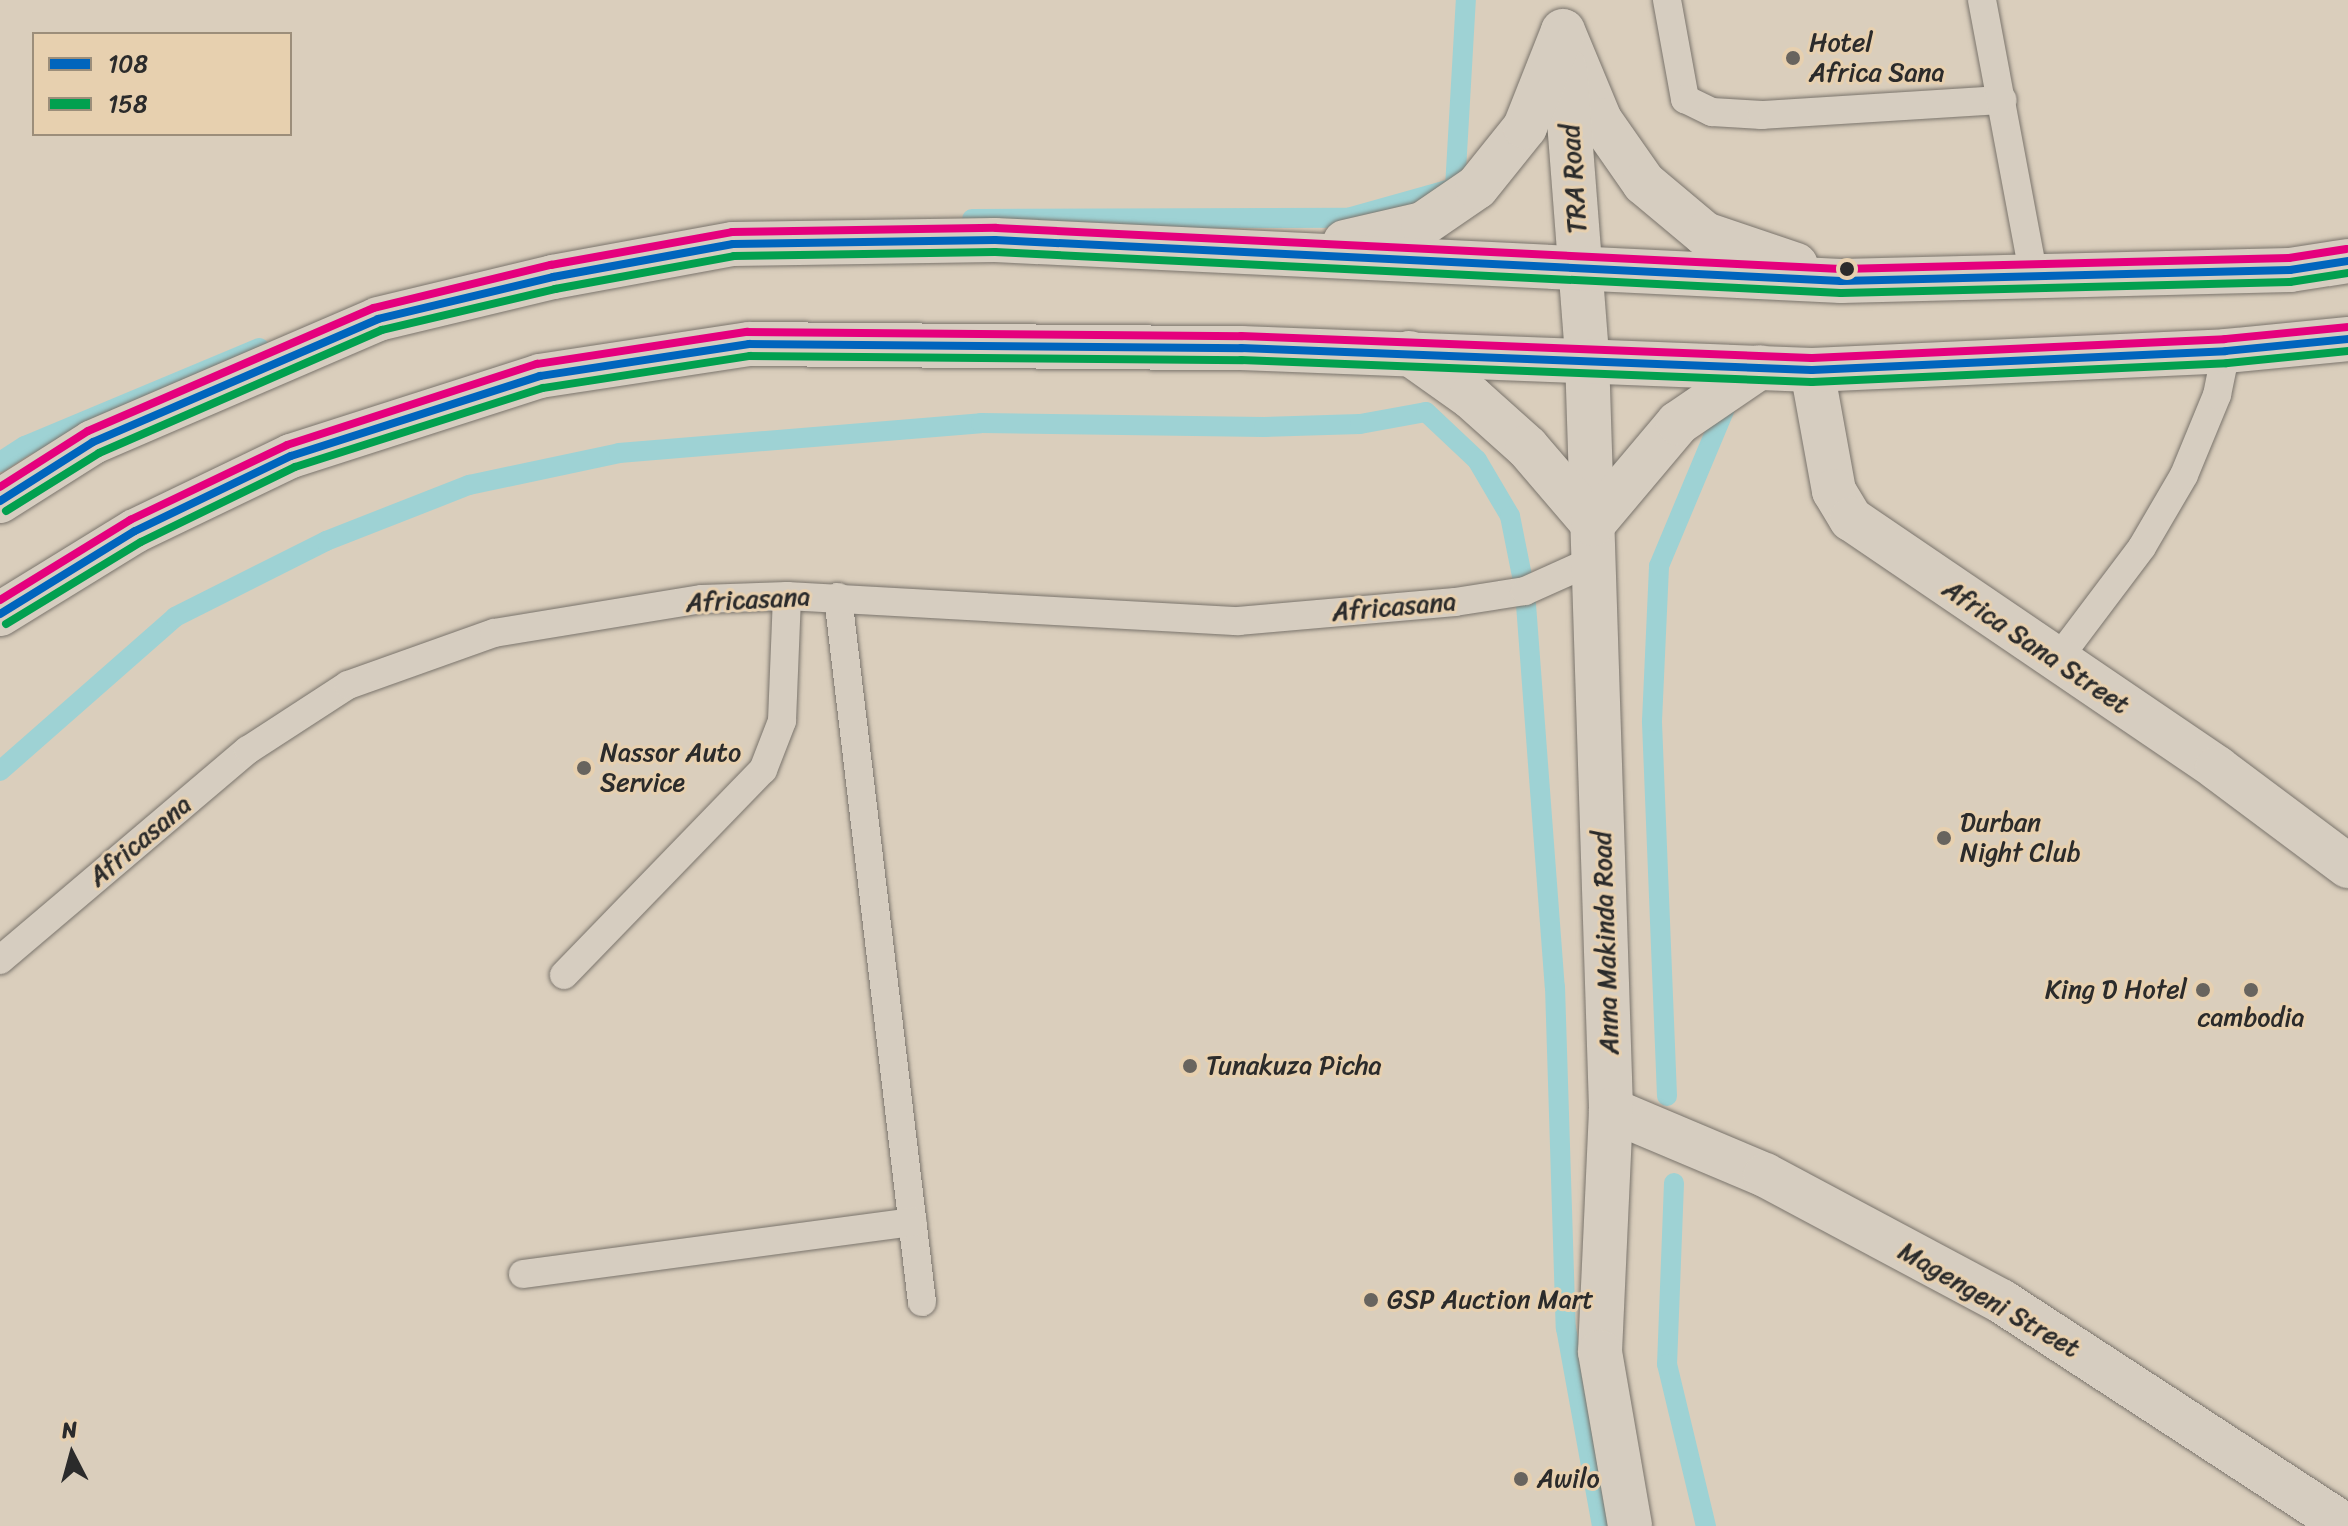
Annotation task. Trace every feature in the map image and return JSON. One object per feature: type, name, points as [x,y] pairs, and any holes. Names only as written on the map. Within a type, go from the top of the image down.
[{"type":"main road","points":[[1298,253],[1423,224],[1477,187],[1525,127],[1561,15]]},
{"type":"main road","points":[[1561,15],[1600,120],[1644,183],[1705,234],[1841,281]]},
{"type":"main road","name":"TRA Road","points":[[1561,15],[1587,357]]},
{"type":"main road","points":[[0,501],[93,442],[279,359],[378,319],[553,277],[733,244],[995,240],[1841,281],[2034,279],[2290,270],[2348,261]]},
{"type":"main road","points":[[0,614],[135,531],[237,478],[540,376],[749,344],[1587,357],[1812,370],[2226,351],[2348,339]]},
{"type":"main road","points":[[1409,353],[1471,397],[1527,447],[1594,542],[1678,423],[1760,367]]},
{"type":"main road","name":"Anna Makinda Road","points":[[1587,357],[1611,1110],[1600,1352],[1630,1526]]},
{"type":"main road","name":"Africa Sana Street","points":[[1812,370],[1834,491],[1851,519],[2217,768],[2348,866]]},
{"type":"main road","name":"Magengeni Street","points":[[1611,1110],[1765,1175],[2001,1301],[2346,1526]]},
{"type":"lane","points":[[1667,0],[1685,99],[1712,112],[1762,115],[2003,100]]},
{"type":"lane","points":[[1982,0],[2034,279]]},
{"type":"lane","points":[[2057,660],[2142,547],[2184,475],[2217,395],[2226,351]]},
{"type":"lane","name":"Africasana","points":[[0,960],[248,750],[348,685],[494,633],[702,599],[787,596],[1238,621],[1455,602],[1525,591],[1594,542]]},
{"type":"lane","points":[[564,975],[763,770],[782,721],[787,596]]},
{"type":"lane","points":[[838,597],[922,1302]]},
{"type":"lane","points":[[523,1274],[913,1222]]},
{"type":"waterway","points":[[972,219],[1348,218],[1455,188],[1466,0]]},
{"type":"waterway","points":[[0,462],[25,446],[259,348]]},
{"type":"waterway","points":[[1667,1096],[1652,721],[1659,566],[1729,399]]},
{"type":"waterway","points":[[0,771],[175,617],[326,541],[469,485],[619,453],[981,423],[1264,427],[1360,424],[1426,412],[1477,460],[1510,516],[1525,591],[1555,987],[1566,1328],[1602,1526]]},
{"type":"waterway","points":[[1674,1183],[1667,1364],[1706,1526]]},
{"type":"transit line","points":[[0,487],[88,431],[374,308],[551,265],[732,232],[996,228],[1841,269],[2289,258],[2346,249]]},
{"type":"transit line","name":"108","points":[[0,501],[93,442],[378,319],[553,277],[733,244],[995,240],[1841,281],[2290,270],[2348,261]]},
{"type":"transit line","name":"158","points":[[6,511],[99,453],[382,330],[555,289],[734,256],[995,252],[1841,293],[2290,282],[2348,273]]},
{"type":"transit line","points":[[0,600],[130,520],[287,445],[537,364],[747,332],[1241,336],[1812,358],[2225,339],[2347,327]]},
{"type":"transit line","name":"108","points":[[0,614],[135,531],[291,456],[540,376],[749,344],[1241,348],[1812,370],[2226,351],[2348,339]]},
{"type":"transit line","name":"158","points":[[6,624],[141,542],[295,467],[543,388],[750,356],[1241,360],[1812,382],[2227,363],[2348,351]]},
{"type":"place","name":"Hotel Africa Sana","points":[[1793,58]]},
{"type":"place","name":"Nassor Auto Service","points":[[584,768]]},
{"type":"place","name":"Durban Night Club","points":[[1944,838]]},
{"type":"place","name":"King D Hotel","points":[[2203,990]]},
{"type":"place","name":"cambodia","points":[[2251,990]]},
{"type":"place","name":"Tunakuza Picha","points":[[1190,1066]]},
{"type":"place","name":"GSP Auction Mart","points":[[1371,1300]]},
{"type":"place","name":"Awilo","points":[[1521,1479]]}]
